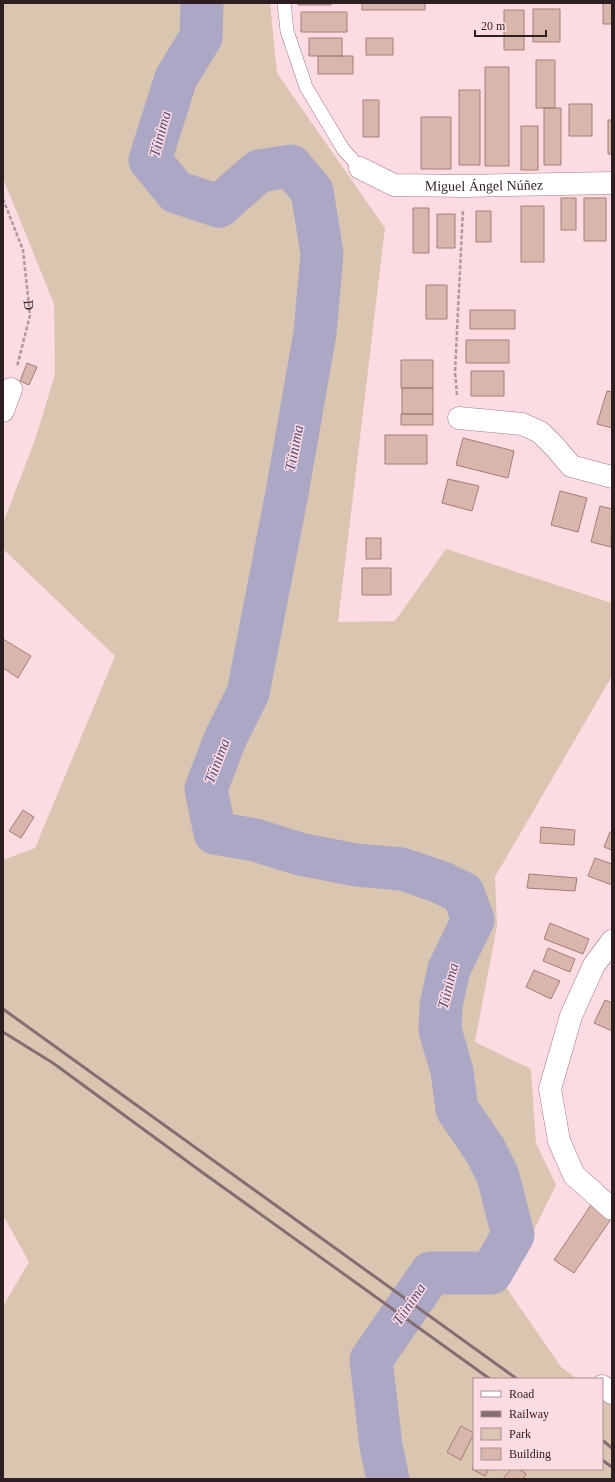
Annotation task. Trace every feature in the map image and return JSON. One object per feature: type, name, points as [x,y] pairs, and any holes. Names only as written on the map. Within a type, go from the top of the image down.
[{"type":"street","name":"Miguel Ángel Núñez","points":[[360,168],[394,185],[465,186],[612,183]]},
{"type":"street","points":[[3,411],[11,388]]},
{"type":"street","points":[[459,418],[522,424],[540,432],[571,466],[612,477]]},
{"type":"street","points":[[612,941],[594,965],[571,1016],[550,1089],[559,1141],[574,1175],[612,1209]]},
{"type":"street","points":[[603,1387],[612,1393]]},
{"type":"lane","points":[[284,3],[287,31],[306,87],[343,149],[360,168]]},
{"type":"path","points":[[459,418],[455,372],[465,186]]},
{"type":"path","name":"D","points":[[3,199],[24,250],[30,315],[11,388]]},
{"type":"green space","points":[[3,3],[270,3],[277,73],[385,228],[338,622],[395,621],[446,549],[612,603],[612,676],[495,877],[497,926],[475,1042],[531,1069],[536,1143],[556,1185],[506,1287],[561,1367],[576,1378],[473,1378],[473,1470],[603,1470],[603,1398],[612,1405],[612,1479],[3,1479],[3,1306],[29,1262],[3,1215],[3,860],[35,848],[115,656],[3,549],[3,523],[35,440],[55,374],[54,304],[3,178]]},
{"type":"building","points":[[298,3],[331,3],[331,5],[298,5]]},
{"type":"building","points":[[362,3],[425,3],[425,10],[362,10]]},
{"type":"building","points":[[603,3],[612,3],[612,24],[603,24]]},
{"type":"building","points":[[533,9],[560,9],[560,42],[533,42]]},
{"type":"building","points":[[504,10],[524,10],[524,50],[504,50]]},
{"type":"building","points":[[301,12],[347,12],[347,32],[301,32]]},
{"type":"building","points":[[309,38],[342,38],[342,56],[309,56]]},
{"type":"building","points":[[366,38],[393,38],[393,55],[366,55]]},
{"type":"building","points":[[318,56],[353,56],[353,74],[318,74]]},
{"type":"building","points":[[536,60],[555,60],[555,108],[536,108]]},
{"type":"building","points":[[485,67],[509,67],[509,166],[485,166]]},
{"type":"building","points":[[459,90],[480,90],[480,165],[459,165]]},
{"type":"building","points":[[363,100],[379,100],[379,137],[363,137]]},
{"type":"building","points":[[569,104],[592,104],[592,136],[569,136]]},
{"type":"building","points":[[544,108],[561,108],[561,165],[544,165]]},
{"type":"building","points":[[421,117],[451,117],[451,169],[421,169]]},
{"type":"building","points":[[608,120],[612,120],[612,154],[608,154]]},
{"type":"building","points":[[521,126],[538,126],[538,170],[521,170]]},
{"type":"building","points":[[561,198],[576,198],[576,230],[561,230]]},
{"type":"building","points":[[584,198],[606,198],[606,241],[584,241]]},
{"type":"building","points":[[521,206],[544,206],[544,262],[521,262]]},
{"type":"building","points":[[413,208],[429,208],[429,253],[413,253]]},
{"type":"building","points":[[476,211],[491,211],[491,242],[476,242]]},
{"type":"building","points":[[437,214],[455,214],[455,248],[437,248]]},
{"type":"building","points":[[426,285],[447,285],[447,319],[426,319]]},
{"type":"building","points":[[470,310],[515,310],[515,329],[470,329]]},
{"type":"building","points":[[466,340],[509,340],[509,363],[466,363]]},
{"type":"building","points":[[401,360],[433,360],[433,388],[401,388]]},
{"type":"building","points":[[27,363],[37,367],[29,385],[20,381]]},
{"type":"building","points":[[471,371],[504,371],[504,396],[471,396]]},
{"type":"building","points":[[402,388],[433,388],[433,414],[402,414]]},
{"type":"building","points":[[607,391],[612,392],[612,428],[597,424]]},
{"type":"building","points":[[401,414],[433,414],[433,425],[401,425]]},
{"type":"building","points":[[385,435],[427,435],[427,464],[385,464]]},
{"type":"building","points":[[463,438],[514,451],[508,478],[456,465]]},
{"type":"building","points":[[448,479],[479,486],[472,511],[442,503]]},
{"type":"building","points":[[560,491],[587,498],[578,532],[551,525]]},
{"type":"building","points":[[600,506],[612,509],[611,547],[591,542]]},
{"type":"building","points":[[366,538],[381,538],[381,559],[366,559]]},
{"type":"building","points":[[362,568],[391,568],[391,595],[362,595]]},
{"type":"building","points":[[3,639],[31,656],[18,678],[3,668]]},
{"type":"building","points":[[23,810],[34,817],[21,838],[9,831]]},
{"type":"building","points":[[541,827],[575,830],[574,845],[540,843]]},
{"type":"building","points":[[610,832],[612,832],[612,850],[604,847]]},
{"type":"building","points":[[595,858],[612,864],[612,885],[588,876]]},
{"type":"building","points":[[529,874],[577,878],[575,891],[527,888]]},
{"type":"building","points":[[550,923],[589,939],[583,954],[544,939]]},
{"type":"building","points":[[548,948],[575,959],[570,972],[543,961]]},
{"type":"building","points":[[534,970],[560,981],[551,999],[526,987]]},
{"type":"building","points":[[605,1000],[612,1003],[612,1031],[594,1023]]},
{"type":"building","points":[[591,1205],[611,1219],[574,1273],[554,1260]]},
{"type":"building","points":[[461,1426],[473,1432],[461,1460],[447,1452]]},
{"type":"building","points":[[474,1470],[488,1470],[485,1476]]},
{"type":"building","points":[[510,1470],[520,1470],[526,1474],[523,1479],[503,1479]]},
{"type":"waterway","name":"Tíinima","points":[[202,3],[201,37],[176,78],[150,160],[176,192],[219,206],[259,171],[291,166],[312,191],[322,254],[315,333],[287,493],[248,693],[225,739],[206,789],[215,833],[255,840],[300,854],[356,865],[402,869],[440,882],[463,893],[473,920],[449,969],[441,1005],[440,1030],[452,1071],[457,1109],[485,1150],[498,1176],[513,1235],[491,1273],[431,1273],[371,1360],[381,1446],[388,1479]]},
{"type":"railway","points":[[3,1009],[516,1378]]},
{"type":"railway","points":[[3,1032],[53,1063],[489,1378]]},
{"type":"railway","points":[[603,1441],[612,1448]]},
{"type":"railway","points":[[603,1461],[612,1467]]}]
